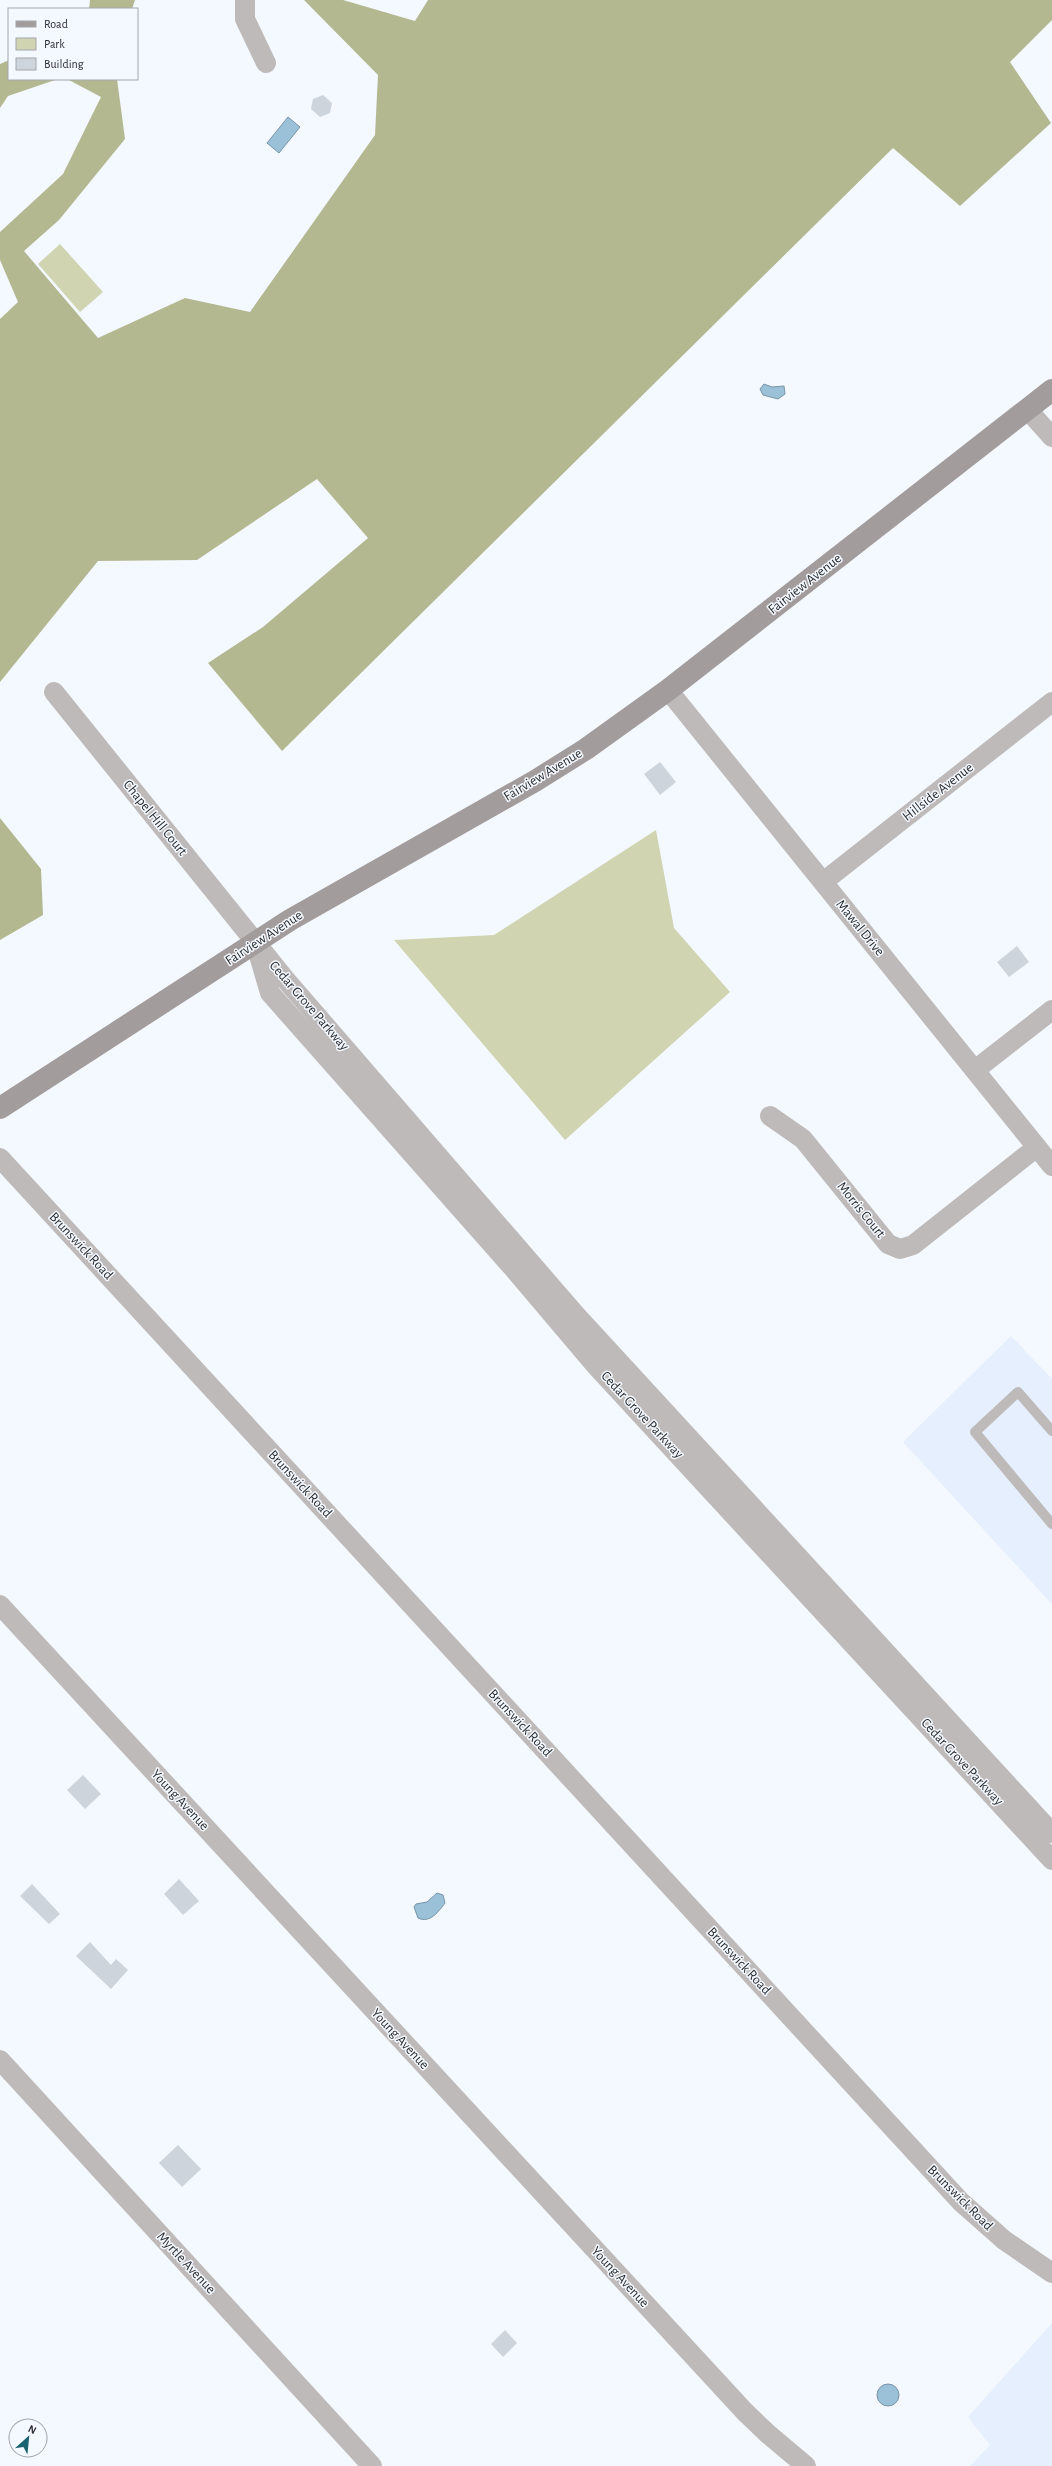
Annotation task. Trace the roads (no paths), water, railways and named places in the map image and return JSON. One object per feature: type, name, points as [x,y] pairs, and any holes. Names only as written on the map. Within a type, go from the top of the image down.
[{"type":"main road","name":"Fairview Avenue","points":[[0,1108],[290,920],[368,874],[535,782],[586,749],[668,690],[1052,390]]},
{"type":"street","points":[[245,0],[245,19],[266,63]]},
{"type":"street","points":[[1028,410],[1052,437]]},
{"type":"street","name":"Mawal Drive","points":[[668,690],[1052,1166]]},
{"type":"street","name":"Chapel Hill Court","points":[[54,692],[255,944]]},
{"type":"street","name":"Hillside Avenue","points":[[823,882],[1052,702]]},
{"type":"street","name":"Cedar Grove Parkway","points":[[255,944],[415,1142],[568,1320],[886,1667],[1049,1852]]},
{"type":"street","points":[[975,1070],[1052,1010]]},
{"type":"street","name":"Morris Court","points":[[770,1116],[803,1138],[888,1244],[900,1250],[913,1245],[1037,1147]]},
{"type":"street","name":"Brunswick Road","points":[[0,1158],[961,2202],[1004,2240],[1052,2274]]},
{"type":"street","name":"Young Avenue","points":[[0,1605],[745,2412],[768,2434],[806,2466]]},
{"type":"street","name":"Cedar Grove Parkway","points":[[886,1667],[1052,1833]]},
{"type":"street","name":"Myrtle Avenue","points":[[0,2060],[372,2466]]},
{"type":"lane","points":[[1052,1431],[1018,1392],[975,1432],[1052,1524]]},
{"type":"water","points":[[288,117],[300,127],[279,153],[267,143]]},
{"type":"water","points":[[764,384],[772,387],[784,386],[785,394],[778,399],[763,395],[760,389]]},
{"type":"water","points":[[437,1893],[443,1895],[445,1903],[443,1906],[434,1916],[430,1918],[418,1918],[414,1907],[416,1904],[427,1902]]},
{"type":"water","points":[[888,2384],[896,2387],[899,2395],[896,2403],[888,2406],[880,2403],[877,2395],[880,2387]]}]
